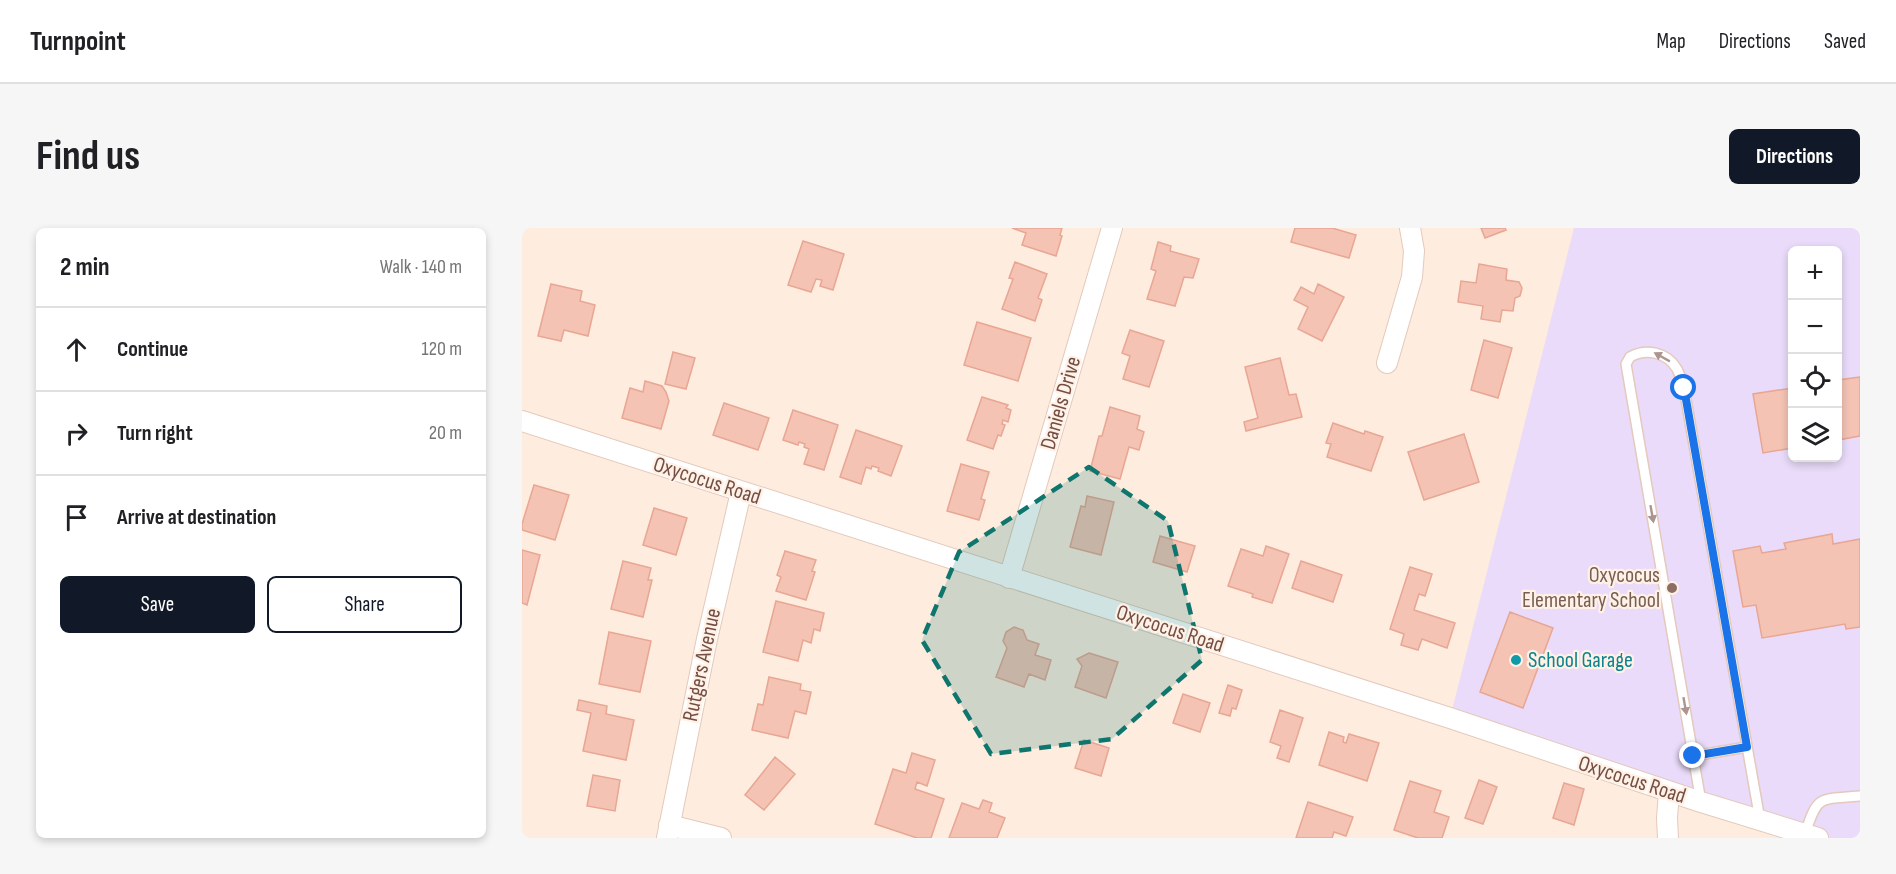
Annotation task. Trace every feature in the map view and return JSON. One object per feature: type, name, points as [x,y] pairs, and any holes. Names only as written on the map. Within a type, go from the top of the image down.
[{"type":"street","name":"Daniels Drive","points":[[1009,578],[1112,228]]},
{"type":"street","points":[[1387,363],[1412,277],[1414,251],[1410,228]]},
{"type":"street","name":"Oxycocus Road","points":[[522,421],[1811,836]]},
{"type":"street","name":"Rutgers Avenue","points":[[668,831],[706,639],[741,492]]},
{"type":"street","points":[[1668,838],[1669,792]]},
{"type":"street","points":[[668,831],[720,838]]},
{"type":"lane","points":[[1701,802],[1626,364],[1630,357],[1646,351],[1657,353],[1673,363],[1684,388],[1760,820]]},
{"type":"lane","points":[[1693,756],[1747,747]]},
{"type":"lane","points":[[1811,836],[1812,810],[1816,804],[1823,800],[1860,796]]},
{"type":"highlighted area","points":[[1089,467],[1168,521],[1202,660],[1112,739],[991,754],[922,640],[959,552]]},
{"type":"shaded area","name":"Oxycocus Elementary School","points":[[1574,228],[1860,228],[1860,838],[1818,838],[1450,718]]},
{"type":"building","points":[[1012,228],[1062,228],[1056,256],[1022,245],[1026,233]]},
{"type":"building","points":[[1295,228],[1332,228],[1356,235],[1349,258],[1291,242]]},
{"type":"building","points":[[1481,228],[1505,228],[1506,230],[1485,238]]},
{"type":"building","points":[[803,241],[844,254],[833,290],[820,286],[822,280],[816,279],[811,292],[788,285]]},
{"type":"building","points":[[1158,242],[1171,246],[1170,251],[1199,259],[1193,278],[1184,277],[1175,306],[1147,299],[1156,271],[1151,269]]},
{"type":"building","points":[[1015,262],[1047,274],[1038,298],[1042,300],[1035,321],[1002,309],[1013,279],[1009,278]]},
{"type":"building","points":[[1479,264],[1507,269],[1506,280],[1519,282],[1522,288],[1520,296],[1515,298],[1513,311],[1502,310],[1500,322],[1481,319],[1483,306],[1458,302],[1461,281],[1476,283]]},
{"type":"building","points":[[551,284],[582,291],[580,301],[595,305],[588,336],[564,330],[561,341],[538,336]]},
{"type":"building","points":[[1318,284],[1344,297],[1322,341],[1298,329],[1308,307],[1294,300],[1301,287],[1314,294]]},
{"type":"building","points":[[977,322],[1031,338],[1018,381],[964,365]]},
{"type":"building","points":[[1130,330],[1164,341],[1149,387],[1123,379],[1130,356],[1122,353]]},
{"type":"building","points":[[1484,340],[1512,348],[1498,398],[1471,390]]},
{"type":"building","points":[[673,352],[695,358],[686,389],[665,384]]},
{"type":"building","points":[[1280,358],[1289,395],[1296,394],[1302,417],[1246,431],[1244,422],[1258,418],[1245,367]]},
{"type":"building","points":[[1860,377],[1860,436],[1842,439],[1842,408],[1842,379]]},
{"type":"building","points":[[645,381],[662,386],[669,401],[661,429],[622,418],[630,388],[643,392]]},
{"type":"building","points":[[1788,389],[1788,449],[1763,453],[1753,394]]},
{"type":"building","points":[[982,397],[1008,405],[1006,408],[1011,410],[1008,422],[1003,420],[1002,424],[1005,425],[993,449],[967,440]]},
{"type":"building","points":[[724,403],[769,418],[758,450],[713,435]]},
{"type":"building","points":[[1110,407],[1140,416],[1137,429],[1144,432],[1139,450],[1129,447],[1120,479],[1090,471],[1099,436],[1102,436]]},
{"type":"building","points":[[793,410],[838,425],[824,470],[804,464],[809,449],[804,447],[805,444],[799,442],[798,445],[783,440]]},
{"type":"building","points":[[1333,423],[1364,434],[1365,431],[1383,437],[1371,471],[1327,457],[1331,444],[1326,443]]},
{"type":"building","points":[[856,430],[902,446],[891,476],[872,466],[871,469],[866,467],[861,484],[840,477]]},
{"type":"building","points":[[1464,434],[1479,482],[1424,500],[1408,452]]},
{"type":"building","points":[[961,464],[989,472],[981,499],[985,500],[979,520],[947,511]]},
{"type":"building","points":[[534,485],[569,495],[555,540],[522,530]]},
{"type":"building","points":[[1087,496],[1114,502],[1101,555],[1070,547],[1081,506],[1085,507]]},
{"type":"building","points":[[654,508],[687,518],[676,555],[643,545]]},
{"type":"building","points":[[1832,534],[1833,544],[1860,539],[1860,627],[1846,629],[1845,624],[1762,638],[1756,605],[1743,607],[1733,551],[1760,546],[1762,553],[1786,549],[1784,543]]},
{"type":"building","points":[[1160,536],[1195,546],[1187,572],[1153,562]]},
{"type":"building","points":[[1266,546],[1289,554],[1272,603],[1228,586],[1241,549],[1263,556]]},
{"type":"building","points":[[522,550],[540,555],[527,605],[522,603]]},
{"type":"building","points":[[785,551],[816,560],[812,571],[815,572],[806,600],[776,591],[781,577],[777,575]]},
{"type":"building","points":[[623,561],[651,568],[648,580],[652,580],[643,617],[611,609]]},
{"type":"building","points":[[1301,561],[1342,575],[1333,602],[1292,588]]},
{"type":"building","points":[[1410,567],[1432,574],[1425,596],[1419,594],[1414,610],[1455,623],[1447,648],[1422,639],[1418,650],[1401,645],[1404,634],[1390,629]]},
{"type":"building","points":[[776,601],[824,613],[820,631],[814,629],[811,643],[803,640],[798,661],[763,652]]},
{"type":"building","name":"School Garage","points":[[1510,612],[1553,628],[1523,708],[1480,692]]},
{"type":"building","points":[[1014,627],[1023,630],[1027,640],[1039,644],[1035,655],[1051,660],[1045,680],[1029,674],[1024,687],[996,677],[1007,648],[1003,641],[1006,632]]},
{"type":"building","points":[[609,632],[651,641],[640,692],[599,684]]},
{"type":"building","points":[[1089,653],[1118,662],[1106,698],[1075,687],[1082,666],[1077,659]]},
{"type":"building","points":[[769,677],[801,684],[800,690],[811,692],[806,714],[795,711],[788,738],[752,730],[758,704],[763,705]]},
{"type":"building","points":[[1228,685],[1242,690],[1236,709],[1232,708],[1230,716],[1219,713]]},
{"type":"building","points":[[1183,694],[1210,703],[1200,732],[1173,723]]},
{"type":"building","points":[[579,700],[607,706],[606,714],[634,720],[626,760],[583,751],[591,713],[577,710]]},
{"type":"building","points":[[1280,710],[1303,718],[1289,762],[1277,758],[1281,746],[1270,742]]},
{"type":"building","points":[[1329,732],[1344,737],[1343,742],[1346,743],[1349,734],[1379,743],[1367,781],[1319,765]]},
{"type":"building","points":[[1084,740],[1109,748],[1101,776],[1075,768]]},
{"type":"building","points":[[912,753],[935,760],[927,786],[917,782],[915,789],[944,799],[931,838],[917,838],[875,824],[893,769],[906,773]]},
{"type":"building","points":[[775,757],[795,774],[764,810],[745,795]]},
{"type":"building","points":[[593,775],[620,780],[615,811],[587,806]]},
{"type":"building","points":[[1479,780],[1497,787],[1483,824],[1465,818]]},
{"type":"building","points":[[1410,781],[1441,791],[1434,812],[1449,817],[1442,838],[1418,838],[1394,830]]},
{"type":"building","points":[[1564,783],[1584,789],[1574,825],[1553,818]]},
{"type":"building","points":[[983,800],[992,803],[989,812],[1005,818],[997,838],[949,838],[962,803],[979,809]]},
{"type":"building","points":[[1308,802],[1353,817],[1346,836],[1334,832],[1332,838],[1296,838]]},
{"type":"place","name":"Oxycocus Elementary School","points":[[1672,588]]},
{"type":"place","name":"School Garage","points":[[1516,660]]},
{"type":"route","points":[[1684,388],[1747,747],[1693,756]]}]
